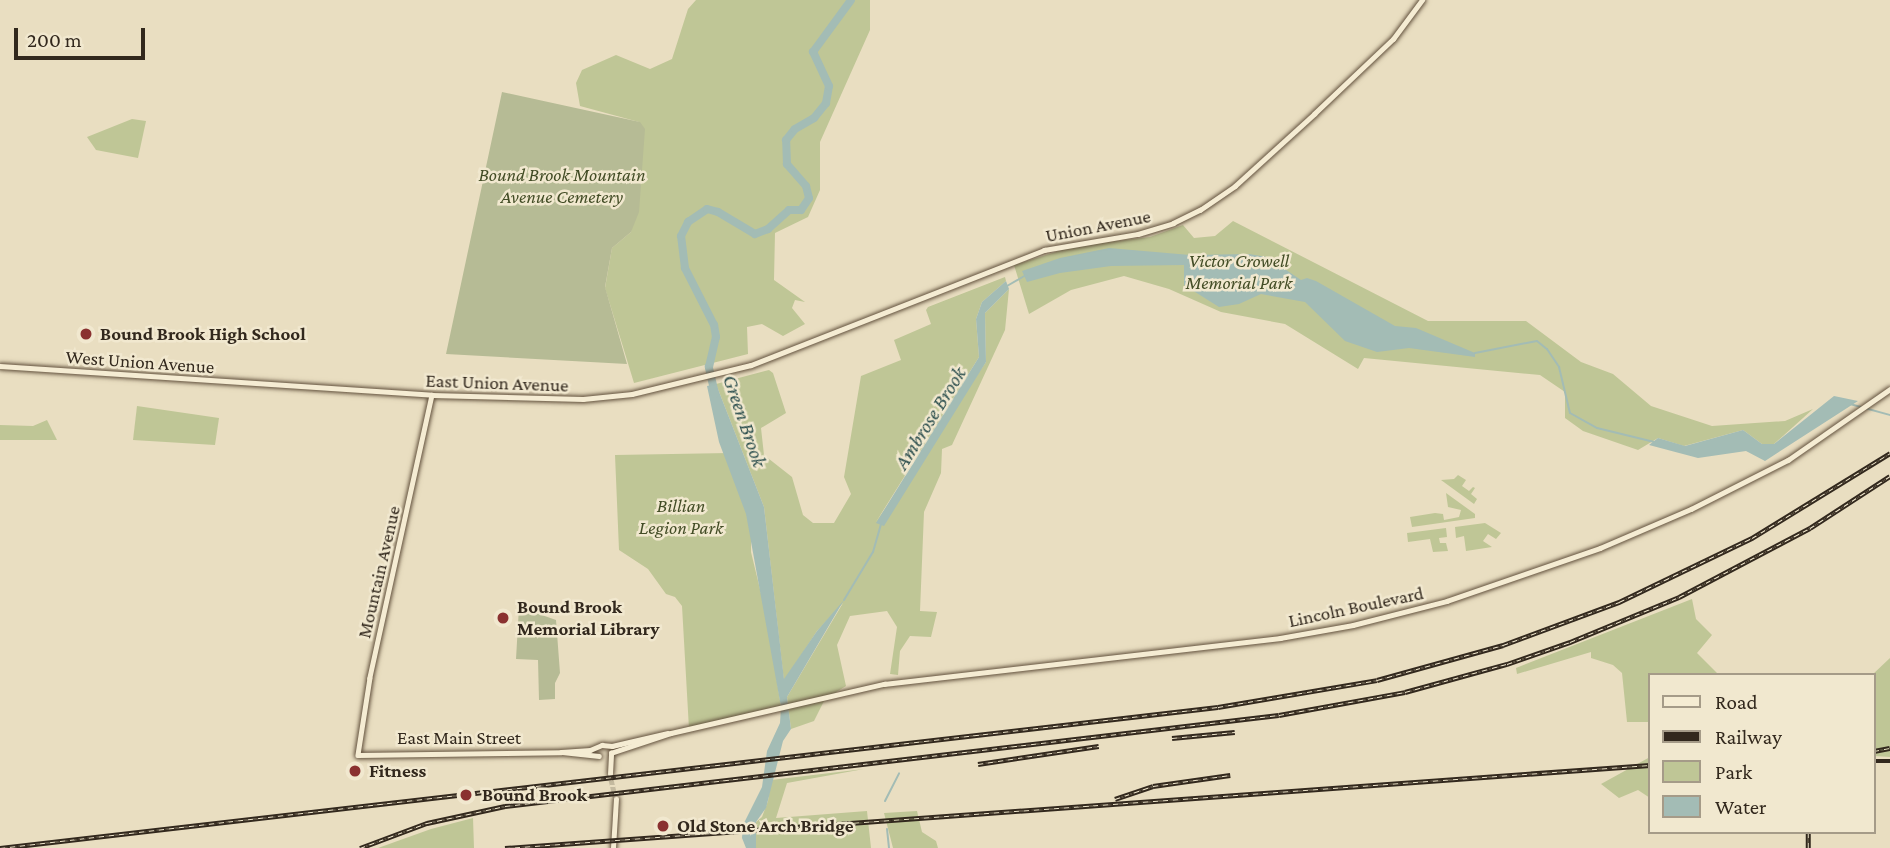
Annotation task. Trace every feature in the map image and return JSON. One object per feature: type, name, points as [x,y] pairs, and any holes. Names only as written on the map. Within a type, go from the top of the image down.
[{"type":"main road","name":"Union Avenue","points":[[714,374],[789,352],[1044,250],[1138,234],[1173,223],[1200,210],[1235,186],[1314,114],[1393,39],[1422,0]]},
{"type":"main road","name":"West Union Avenue","points":[[0,366],[278,386]]},
{"type":"main road","name":"East Union Avenue","points":[[278,386],[432,396],[598,399],[714,374]]},
{"type":"main road","name":"Lincoln Boulevard","points":[[671,733],[864,688],[939,676],[1280,638],[1343,627],[1447,601],[1590,552],[1681,514],[1788,460],[1890,389]]},
{"type":"main road","name":"Mountain Avenue","points":[[358,755],[370,678],[432,396]]},
{"type":"main road","points":[[608,767],[608,746],[671,733]]},
{"type":"main road","points":[[600,757],[671,733]]},
{"type":"main road","name":"East Main Street","points":[[358,755],[561,752],[608,746]]},
{"type":"main road","points":[[597,748],[610,774]]},
{"type":"main road","name":"East Main Street","points":[[561,752],[600,757]]},
{"type":"main road","points":[[613,848],[617,799]]},
{"type":"green space","points":[[696,0],[870,0],[870,30],[820,142],[820,190],[808,217],[775,233],[774,280],[805,302],[795,300],[792,308],[805,324],[783,336],[762,324],[747,327],[748,354],[634,383],[605,288],[612,248],[631,232],[639,122],[580,106],[576,83],[582,70],[616,55],[650,69],[672,59],[688,9]]},
{"type":"green space","name":"Bound Brook Mountain Avenue Cemetery","points":[[502,92],[640,122],[645,129],[639,212],[631,232],[612,248],[605,287],[627,364],[446,354]]},
{"type":"green space","points":[[132,119],[146,121],[138,158],[96,150],[87,137]]},
{"type":"green space","name":"Victor Crowell Memorial Park","points":[[1233,221],[1428,321],[1526,321],[1581,362],[1613,374],[1651,406],[1712,426],[1785,421],[1813,409],[1774,444],[1762,444],[1743,430],[1684,446],[1658,438],[1638,450],[1583,431],[1565,418],[1565,392],[1540,375],[1364,358],[1358,369],[1285,324],[1221,312],[1169,289],[1124,276],[1071,290],[1029,314],[1014,265],[1075,246],[1150,237],[1183,225],[1194,238],[1215,236]]},
{"type":"green space","points":[[1005,277],[1006,281],[982,302],[976,319],[979,357],[876,522],[986,362],[985,313],[1009,289],[1005,330],[952,445],[942,449],[941,473],[924,512],[920,611],[937,612],[931,637],[910,636],[900,651],[898,675],[890,674],[897,627],[887,611],[850,616],[837,645],[846,686],[825,699],[814,721],[791,729],[787,697],[843,603],[817,631],[784,681],[764,507],[716,384],[769,370],[773,373],[786,413],[761,428],[764,455],[792,477],[803,515],[813,523],[834,523],[851,494],[844,477],[861,376],[901,360],[894,340],[931,324],[926,310],[928,307]]},
{"type":"green space","points":[[137,406],[219,418],[215,445],[133,440]]},
{"type":"green space","points":[[47,420],[57,440],[0,440],[0,425],[33,426]]},
{"type":"green space","name":"Billian Legion Park","points":[[729,453],[751,525],[751,552],[767,618],[781,707],[689,729],[682,606],[675,597],[666,594],[648,569],[619,550],[615,455]]},
{"type":"green space","points":[[1458,475],[1466,480],[1462,486],[1469,491],[1475,488],[1471,494],[1477,499],[1474,504],[1441,480],[1454,479]]},
{"type":"green space","points":[[1446,493],[1475,514],[1475,518],[1412,527],[1410,517],[1435,513],[1443,514],[1444,520],[1459,517],[1461,510],[1448,507]]},
{"type":"green space","points":[[1485,523],[1501,533],[1496,539],[1488,534],[1483,541],[1492,547],[1466,551],[1464,536],[1456,538],[1455,527]]},
{"type":"green space","points":[[1446,528],[1447,537],[1439,538],[1440,543],[1446,543],[1448,551],[1433,552],[1430,539],[1408,542],[1407,533]]},
{"type":"green space","points":[[1692,599],[1696,619],[1712,635],[1697,653],[1717,673],[1648,673],[1648,722],[1627,722],[1622,673],[1613,665],[1591,658],[1591,652],[1517,674],[1516,668]]},
{"type":"green space","points":[[519,607],[556,620],[560,673],[555,683],[555,699],[539,700],[538,660],[516,659]]},
{"type":"green space","points":[[1890,658],[1890,757],[1876,756],[1874,673]]},
{"type":"green space","points":[[1648,758],[1648,797],[1638,790],[1619,798],[1601,784]]},
{"type":"green space","points":[[864,769],[787,783],[776,818],[867,811],[871,848],[756,848],[756,822],[762,817],[768,801],[771,780]]},
{"type":"green space","points":[[917,811],[922,832],[936,841],[938,848],[893,848],[884,813]]},
{"type":"green space","points":[[473,818],[474,848],[378,848],[431,829]]},
{"type":"water","points":[[1109,248],[1190,255],[1249,254],[1267,257],[1301,280],[1307,278],[1316,281],[1395,326],[1416,328],[1475,353],[1475,357],[1409,348],[1377,352],[1345,341],[1305,302],[1261,294],[1239,304],[1219,307],[1184,285],[1184,265],[1111,266],[1060,273],[1027,282],[1022,271],[1060,258]]},
{"type":"water","points":[[1006,281],[1009,289],[985,313],[986,362],[884,526],[876,523],[979,357],[976,319],[982,302]]},
{"type":"water","points":[[716,384],[764,507],[784,679],[817,631],[844,600],[787,697],[791,729],[783,741],[766,808],[756,822],[756,848],[746,848],[742,838],[743,825],[762,787],[767,751],[780,723],[781,707],[746,514],[719,442],[707,386]]},
{"type":"water","points":[[1834,396],[1858,401],[1765,461],[1746,451],[1698,458],[1649,445],[1658,438],[1685,446],[1743,430],[1762,444],[1774,444]]},
{"type":"waterway","name":"Green Brook","points":[[715,394],[709,367],[716,337],[714,325],[685,268],[681,236],[688,222],[707,209],[718,212],[755,234],[768,229],[789,210],[801,210],[809,198],[806,186],[787,164],[786,140],[795,129],[814,118],[826,103],[829,86],[813,52],[851,0]]},
{"type":"waterway","name":"Ambrose Brook","points":[[1007,286],[1026,275]]},
{"type":"waterway","name":"Ambrose Brook","points":[[1475,353],[1537,341],[1547,349],[1559,367],[1570,413],[1597,428],[1654,442]]},
{"type":"waterway","name":"Ambrose Brook","points":[[1850,404],[1890,415]]},
{"type":"waterway","name":"Ambrose Brook","points":[[844,600],[873,552],[881,524]]},
{"type":"waterway","points":[[885,801],[899,773]]},
{"type":"waterway","points":[[887,829],[889,848]]},
{"type":"tunnel","points":[[610,774],[616,799]]},
{"type":"railway","points":[[0,848],[1218,707],[1377,680],[1503,645],[1619,602],[1752,538],[1890,453]]},
{"type":"railway","points":[[360,848],[427,823],[505,806],[1279,715],[1405,692],[1507,664],[1570,642],[1679,597],[1810,528],[1890,476]]},
{"type":"railway","points":[[1172,738],[1235,732]]},
{"type":"railway","points":[[978,764],[1099,746]]},
{"type":"railway","points":[[1876,751],[1890,748]]},
{"type":"railway","points":[[1876,761],[1890,761]]},
{"type":"railway","points":[[505,848],[1648,765]]},
{"type":"railway","points":[[1115,799],[1153,786],[1230,775]]},
{"type":"railway","points":[[1808,834],[1808,848]]},
{"type":"place","name":"Bound Brook High School","points":[[86,334]]},
{"type":"place","name":"Bound Brook Memorial Library","points":[[503,618]]},
{"type":"place","name":"Fitness","points":[[355,771]]},
{"type":"place","name":"Bound Brook","points":[[466,795]]},
{"type":"place","name":"Old Stone Arch Bridge","points":[[663,826]]}]
